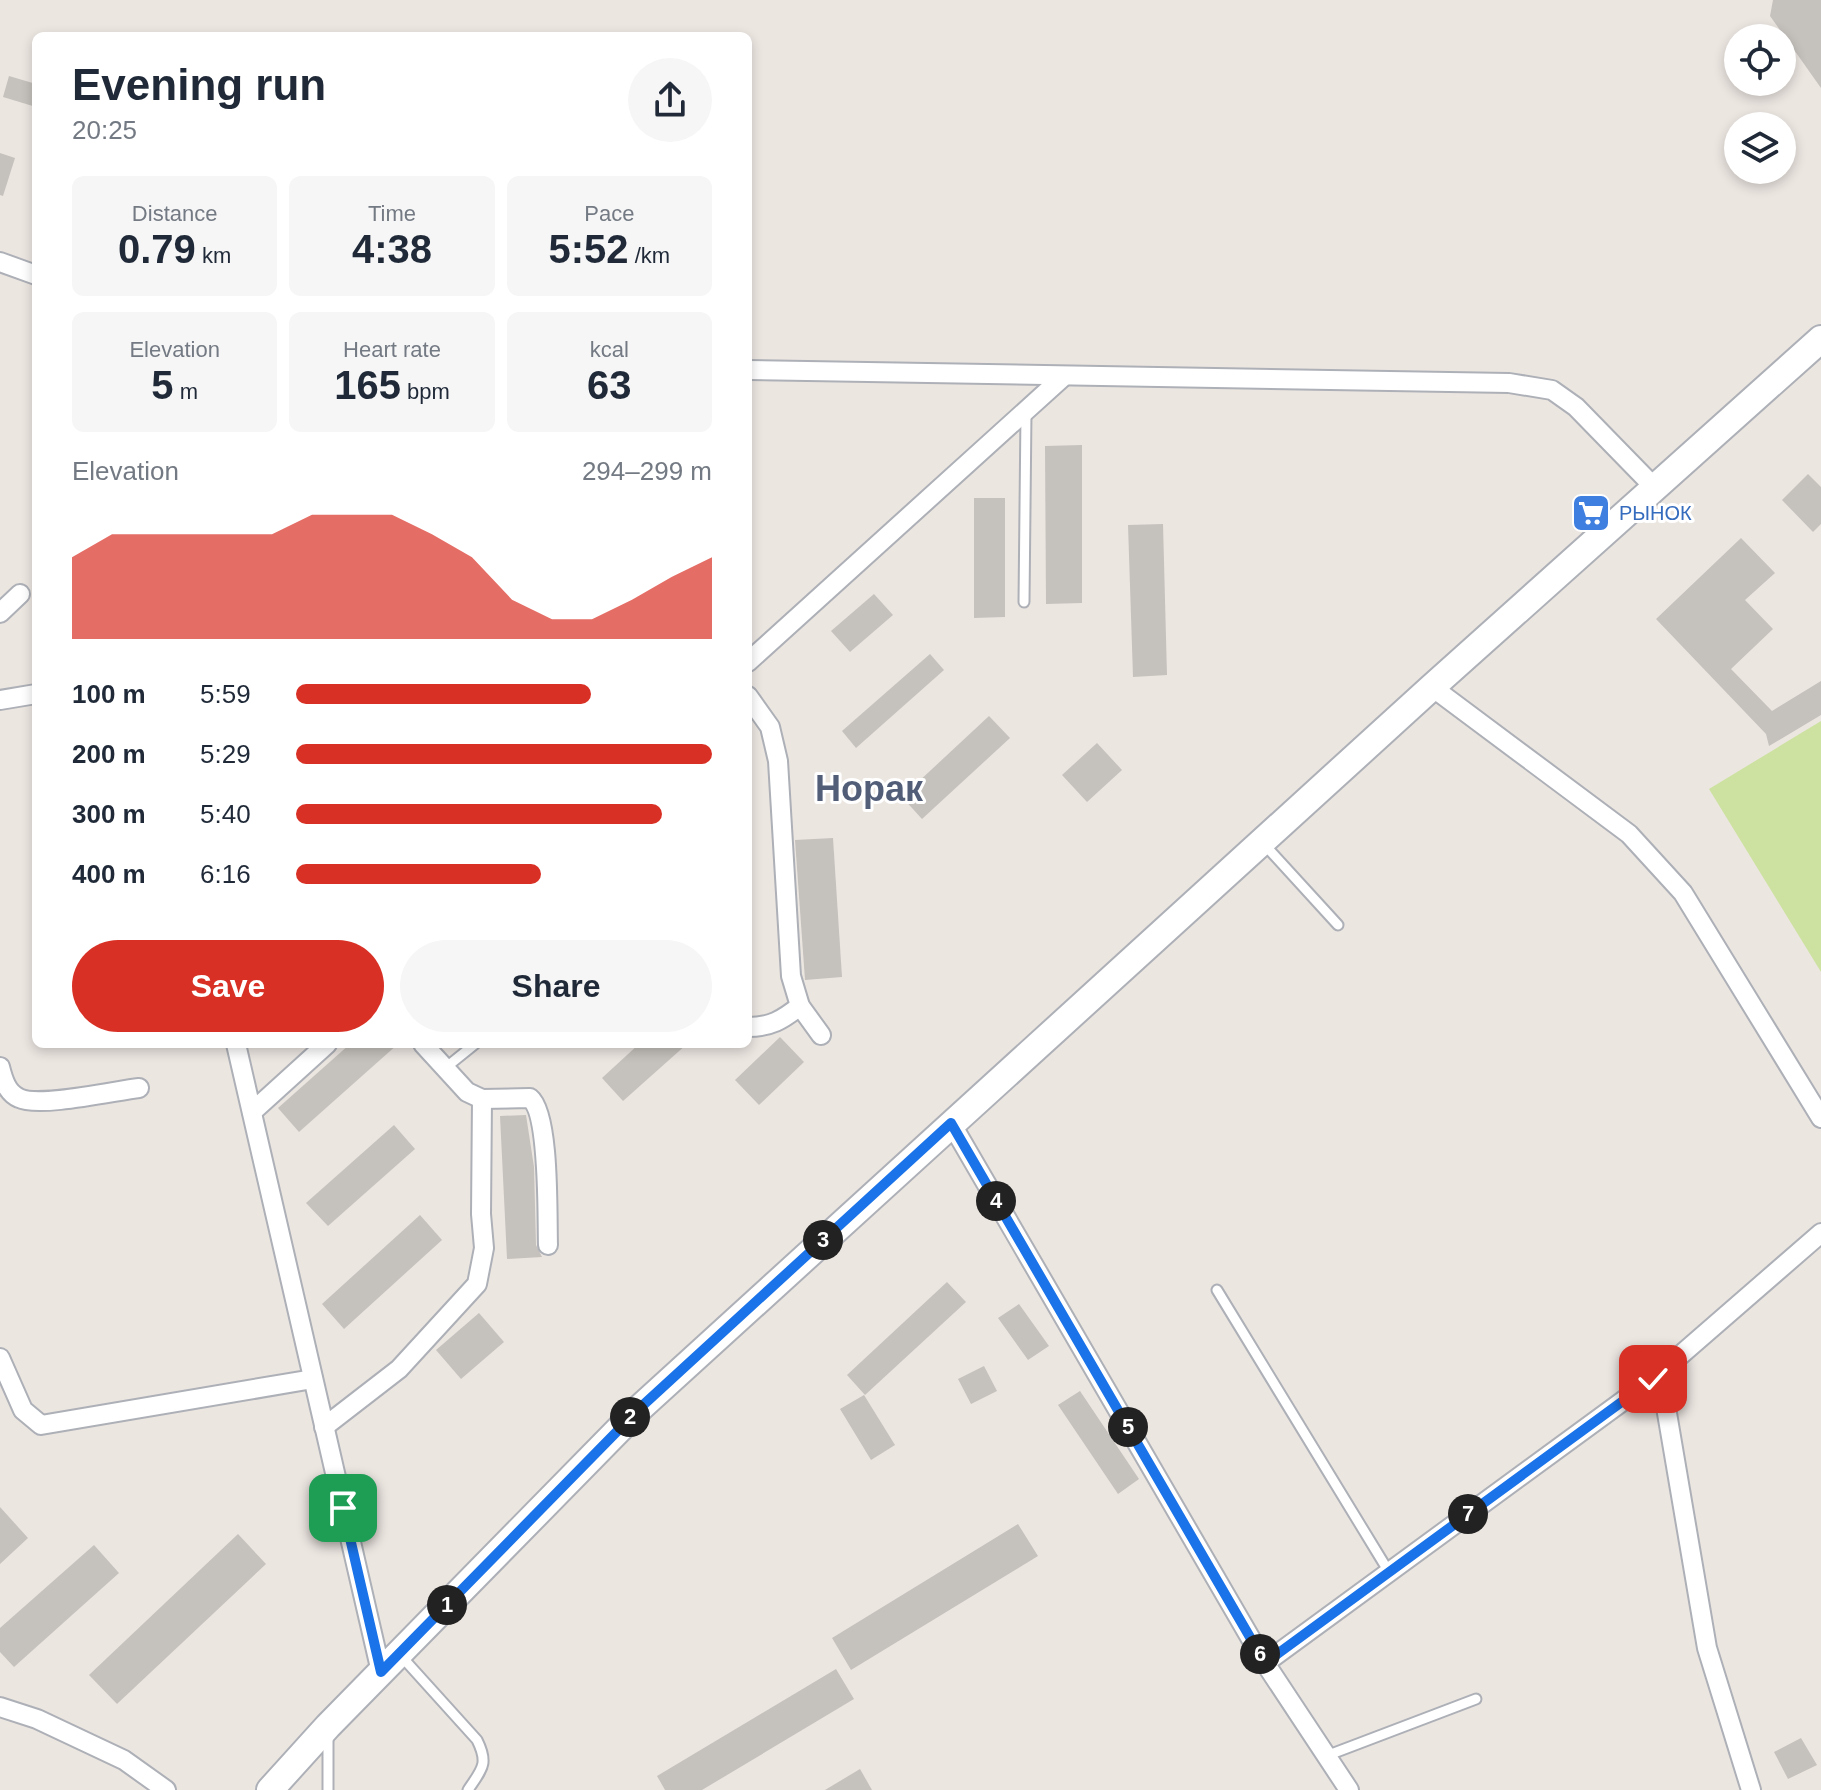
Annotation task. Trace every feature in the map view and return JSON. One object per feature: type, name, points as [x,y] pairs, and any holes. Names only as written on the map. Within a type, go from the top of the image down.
[{"type":"main road","points":[[270,1790],[328,1726],[641,1407],[1432,687],[1821,339]]},
{"type":"street","points":[[0,262],[32,274]]},
{"type":"street","points":[[752,370],[1509,383],[1552,390],[1576,407],[1656,489]]},
{"type":"street","points":[[752,658],[1063,377]]},
{"type":"street","points":[[0,613],[20,594]]},
{"type":"street","points":[[1432,687],[1629,834],[1683,893],[1821,1118]]},
{"type":"street","points":[[0,700],[32,695]]},
{"type":"street","points":[[752,702],[770,727],[778,761],[791,976],[800,1006],[821,1035]]},
{"type":"street","points":[[752,1027],[766,1027],[800,1006]]},
{"type":"street","points":[[237,1048],[324,1427],[390,1663]]},
{"type":"street","points":[[252,1112],[323,1048]]},
{"type":"street","points":[[426,1048],[467,1092],[482,1099],[530,1098],[537,1104],[541,1114],[546,1167],[548,1245]]},
{"type":"street","points":[[0,1067],[10,1092],[22,1100],[43,1101],[139,1088]]},
{"type":"street","points":[[324,1427],[399,1369],[477,1284],[484,1248],[481,1214],[482,1099]]},
{"type":"street","points":[[951,1123],[1265,1663],[1349,1790]]},
{"type":"street","points":[[1265,1663],[1660,1372],[1821,1233]]},
{"type":"street","points":[[0,1358],[23,1410],[41,1425],[313,1379]]},
{"type":"street","points":[[1660,1372],[1707,1648],[1751,1790]]},
{"type":"street","points":[[0,1707],[37,1719],[124,1760],[166,1790]]},
{"type":"lane","points":[[1024,602],[1026,410]]},
{"type":"lane","points":[[1261,842],[1338,925]]},
{"type":"lane","points":[[444,1069],[470,1048]]},
{"type":"lane","points":[[1217,1290],[1389,1572]]},
{"type":"lane","points":[[390,1663],[477,1740],[484,1754],[484,1765],[468,1790]]},
{"type":"lane","points":[[1326,1756],[1476,1699]]},
{"type":"lane","points":[[328,1726],[328,1790]]},
{"type":"green space","points":[[1821,721],[1821,972],[1709,789]]},
{"type":"building","points":[[1773,0],[1821,0],[1821,88],[1796,53],[1796,24],[1776,24],[1770,16]]},
{"type":"building","points":[[9,76],[32,83],[32,106],[3,97]]},
{"type":"building","points":[[0,153],[15,158],[3,196],[0,195]]},
{"type":"building","points":[[1082,445],[1082,603],[1046,604],[1045,446]]},
{"type":"building","points":[[1808,474],[1821,487],[1821,524],[1813,532],[1782,500]]},
{"type":"building","points":[[974,498],[1005,498],[1005,617],[974,618]]},
{"type":"building","points":[[1163,524],[1167,675],[1133,677],[1128,525]]},
{"type":"building","points":[[1741,538],[1775,573],[1745,600],[1773,629],[1731,669],[1772,711],[1821,681],[1821,715],[1769,746],[1766,734],[1656,619]]},
{"type":"building","points":[[874,594],[893,615],[850,652],[831,631]]},
{"type":"building","points":[[930,654],[944,670],[856,748],[842,731]]},
{"type":"building","points":[[989,716],[1010,738],[922,819],[902,797]]},
{"type":"building","points":[[1097,743],[1122,770],[1087,802],[1062,775]]},
{"type":"building","points":[[833,838],[842,977],[805,980],[795,840]]},
{"type":"building","points":[[780,1037],[804,1062],[759,1105],[735,1080]]},
{"type":"building","points":[[346,1048],[394,1048],[299,1132],[278,1108]]},
{"type":"building","points":[[635,1048],[683,1048],[623,1101],[602,1078]]},
{"type":"building","points":[[526,1115],[534,1167],[536,1245],[542,1257],[507,1259],[500,1116]]},
{"type":"building","points":[[394,1125],[415,1149],[328,1226],[306,1203]]},
{"type":"building","points":[[420,1215],[442,1240],[344,1329],[322,1304]]},
{"type":"building","points":[[947,1282],[966,1302],[865,1395],[847,1375]]},
{"type":"building","points":[[1019,1304],[1049,1346],[1028,1360],[998,1318]]},
{"type":"building","points":[[479,1313],[504,1342],[461,1379],[436,1350]]},
{"type":"building","points":[[984,1366],[997,1391],[971,1404],[958,1379]]},
{"type":"building","points":[[1080,1391],[1139,1479],[1118,1494],[1058,1405]]},
{"type":"building","points":[[864,1395],[895,1445],[871,1460],[840,1409]]},
{"type":"building","points":[[0,1507],[28,1538],[0,1564]]},
{"type":"building","points":[[1018,1524],[1038,1556],[851,1670],[832,1638]]},
{"type":"building","points":[[238,1534],[266,1564],[117,1704],[89,1675]]},
{"type":"building","points":[[94,1545],[119,1573],[14,1667],[0,1652],[0,1628]]},
{"type":"building","points":[[836,1669],[854,1699],[702,1790],[665,1790],[657,1776]]},
{"type":"building","points":[[1801,1738],[1817,1765],[1788,1779],[1774,1752]]},
{"type":"building","points":[[860,1769],[872,1790],[825,1790]]},
{"type":"place","name":"РЫНОК","points":[[1591,513]]},
{"type":"district","name":"Норак","points":[[869,788]]},
{"type":"route","points":[[343,1508],[381,1672],[641,1407],[951,1123],[1265,1663],[1653,1379]]}]
